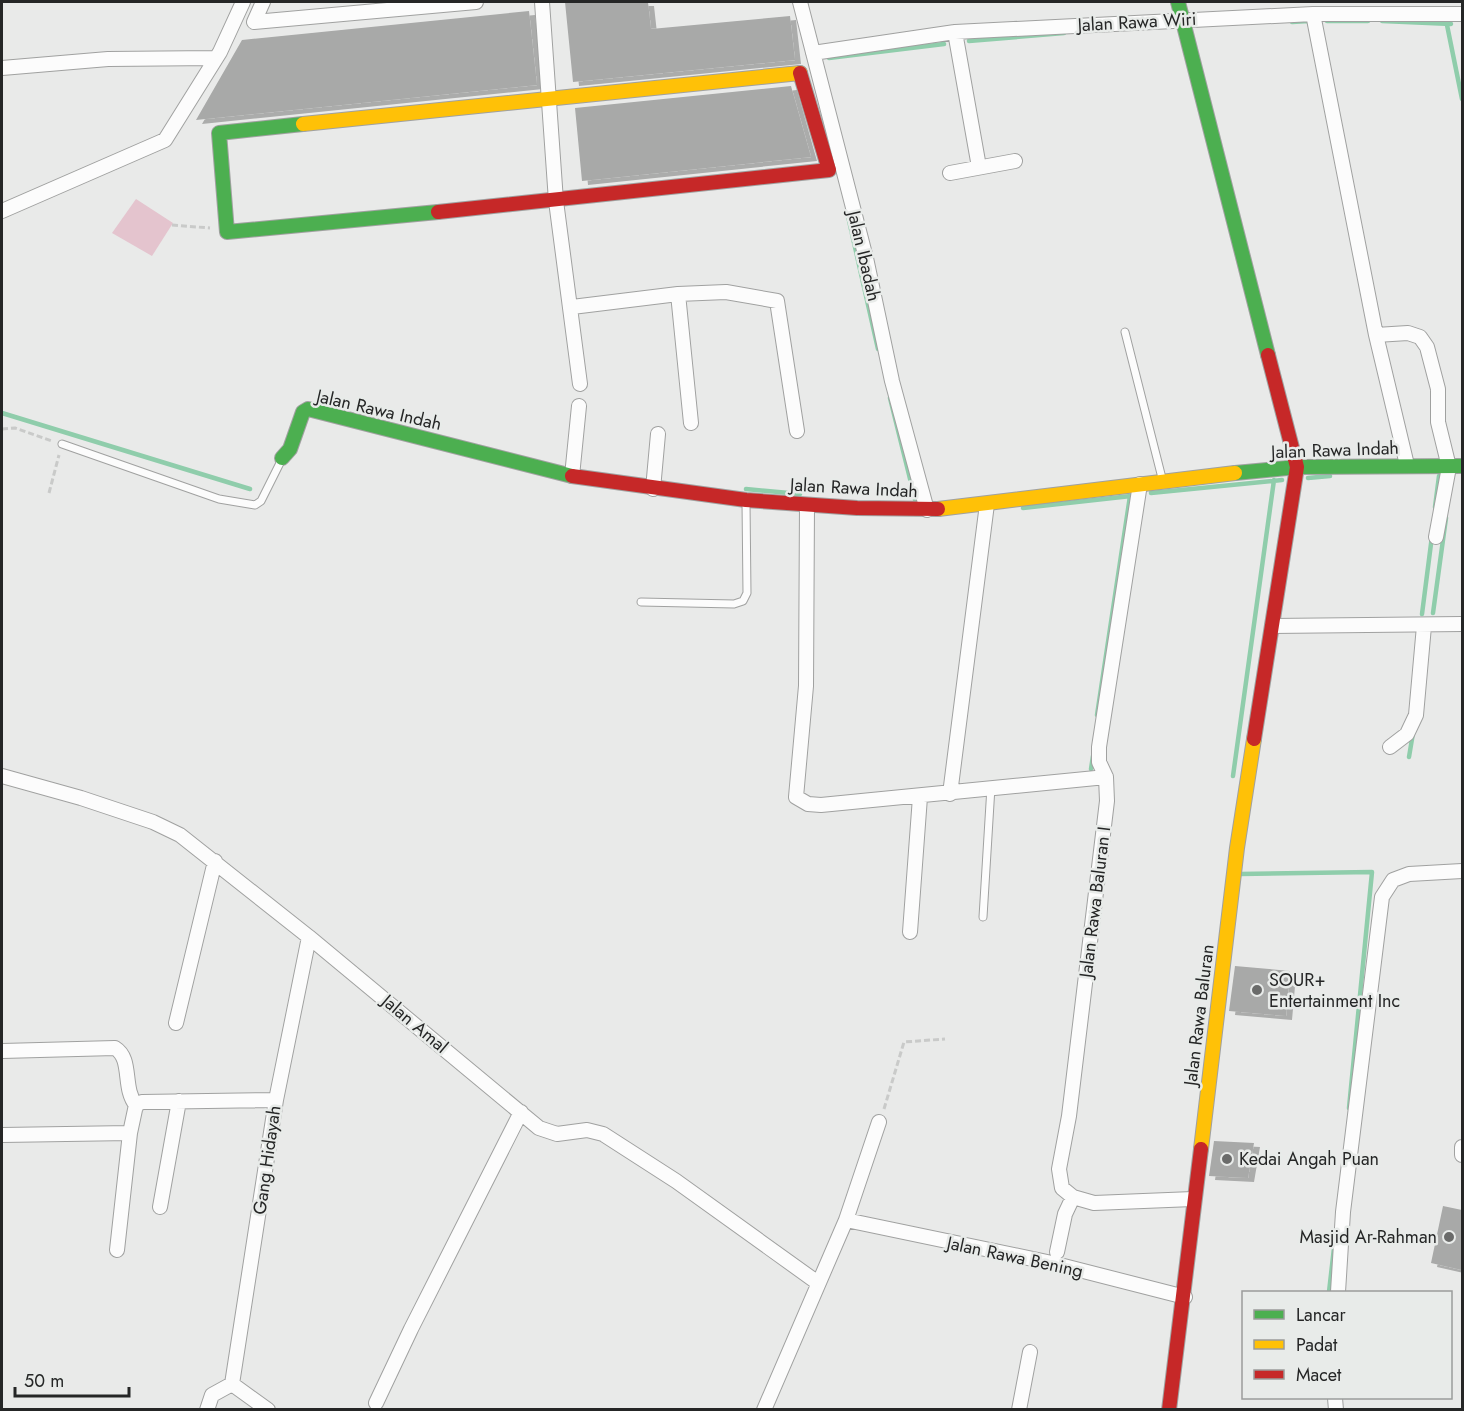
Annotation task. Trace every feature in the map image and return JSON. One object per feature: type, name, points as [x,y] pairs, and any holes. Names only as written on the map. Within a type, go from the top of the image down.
[{"type":"street","points":[[2,211],[165,140],[216,58],[243,2]]},
{"type":"street","points":[[263,2],[254,22],[476,2]]},
{"type":"street","points":[[542,2],[556,201],[572,307],[580,384]]},
{"type":"street","name":"Jalan Ibadah","points":[[800,2],[866,258],[892,381],[927,510]]},
{"type":"street","points":[[1178,2],[1297,467]]},
{"type":"street","name":"Jalan Rawa Wiri","points":[[813,54],[954,33],[1182,19],[1456,12]]},
{"type":"street","points":[[1313,14],[1376,335],[1407,465]]},
{"type":"street","points":[[954,33],[979,167]]},
{"type":"street","points":[[2,68],[108,59],[216,58]]},
{"type":"street","points":[[800,73],[829,170],[556,201],[227,232],[219,133],[549,98],[800,73]]},
{"type":"street","points":[[950,173],[1014,161]]},
{"type":"street","points":[[572,307],[678,294],[726,292],[777,301],[797,431]]},
{"type":"street","points":[[678,294],[691,423]]},
{"type":"street","points":[[1376,335],[1408,333],[1420,337],[1427,347],[1438,389],[1438,422],[1456,466],[1436,537]]},
{"type":"street","points":[[572,476],[579,406]]},
{"type":"street","name":"Jalan Rawa Indah","points":[[282,458],[290,449],[303,412],[308,409],[572,476],[653,489],[807,505],[927,510],[1163,480],[1297,467],[1456,466]]},
{"type":"street","points":[[653,489],[658,434]]},
{"type":"street","name":"Jalan Rawa Baluran","points":[[1169,1410],[1185,1297],[1193,1199],[1237,848],[1297,467]]},
{"type":"street","name":"Jalan Rawa Baluran I","points":[[1073,1197],[1062,1188],[1059,1169],[1071,1105],[1107,801],[1106,777],[1099,762],[1099,747],[1140,484]]},
{"type":"street","points":[[950,794],[987,504]]},
{"type":"street","points":[[807,505],[806,686],[796,797],[808,804],[821,805],[950,794],[991,786],[1106,777]]},
{"type":"street","points":[[1272,626],[1462,624]]},
{"type":"street","points":[[1390,747],[1407,734],[1416,715],[1424,626]]},
{"type":"street","name":"Jalan Amal","points":[[2,776],[81,798],[153,822],[180,835],[309,937],[539,1128],[556,1134],[587,1130],[603,1134],[676,1181],[818,1283]]},
{"type":"street","points":[[910,932],[920,797]]},
{"type":"street","points":[[176,1023],[215,861]]},
{"type":"street","points":[[1338,1291],[1343,1212],[1383,897],[1393,880],[1409,874],[1462,871]]},
{"type":"street","name":"Gang Hidayah","points":[[232,1384],[276,1100],[309,937]]},
{"type":"street","points":[[2,1051],[115,1048],[124,1057],[130,1098],[136,1105]]},
{"type":"street","points":[[136,1105],[142,1102],[276,1100]]},
{"type":"street","points":[[160,1207],[178,1101]]},
{"type":"street","points":[[117,1250],[130,1133],[136,1105]]},
{"type":"street","points":[[376,1403],[521,1112]]},
{"type":"street","points":[[764,1410],[846,1220],[879,1122]]},
{"type":"street","points":[[2,1135],[130,1133]]},
{"type":"street","points":[[1462,1146],[1462,1155]]},
{"type":"street","points":[[1057,1252],[1065,1214],[1073,1197],[1094,1203],[1193,1199]]},
{"type":"street","name":"Jalan Rawa Bening","points":[[846,1220],[1053,1263],[1185,1297]]},
{"type":"street","points":[[1019,1410],[1029,1352]]},
{"type":"street","points":[[207,1410],[212,1395],[232,1384],[268,1410]]},
{"type":"lane","points":[[1125,332],[1163,480]]},
{"type":"lane","points":[[62,444],[219,499],[255,505],[261,501],[282,458]]},
{"type":"lane","points":[[642,602],[734,604],[743,601],[747,593],[746,500]]},
{"type":"lane","points":[[983,917],[991,786]]},
{"type":"path","points":[[172,225],[227,228]]},
{"type":"path","points":[[2,429],[15,428],[62,444],[48,493]]},
{"type":"path","points":[[879,1122],[904,1042],[945,1039]]},
{"type":"shaded area","points":[[136,199],[173,223],[152,256],[112,233]]},
{"type":"building","points":[[565,2],[648,2],[651,29],[790,16],[795,60],[573,82]]},
{"type":"building","points":[[529,11],[537,85],[196,120],[242,40]]},
{"type":"building","points":[[791,86],[811,157],[582,181],[575,108]]},
{"type":"building","name":"SOUR+ Entertainment Inc","points":[[1235,966],[1290,971],[1286,1016],[1229,1011]]},
{"type":"building","name":"Kedai Angah Puan","points":[[1214,1141],[1254,1143],[1248,1178],[1209,1176]]},
{"type":"building","name":"Masjid Ar-Rahman","points":[[1443,1206],[1462,1210],[1462,1270],[1431,1263]]},
{"type":"waterway","points":[[1292,22],[1309,21],[1310,26]]},
{"type":"waterway","points":[[1327,21],[1368,21]]},
{"type":"waterway","points":[[1382,21],[1451,24]]},
{"type":"waterway","points":[[1447,25],[1462,99]]},
{"type":"waterway","points":[[969,41],[1064,33]]},
{"type":"waterway","points":[[829,58],[944,44]]},
{"type":"waterway","points":[[848,216],[878,349]]},
{"type":"waterway","points":[[890,398],[916,503],[913,503]]},
{"type":"waterway","points":[[2,413],[250,489]]},
{"type":"waterway","points":[[1308,478],[1330,476]]},
{"type":"waterway","points":[[1435,507],[1439,476]]},
{"type":"waterway","points":[[1233,776],[1274,480]]},
{"type":"waterway","points":[[1151,493],[1282,480]]},
{"type":"waterway","points":[[746,489],[800,494]]},
{"type":"waterway","points":[[1097,715],[1130,496]]},
{"type":"waterway","points":[[1023,508],[1131,496]]},
{"type":"waterway","points":[[1433,613],[1446,518]]},
{"type":"waterway","points":[[1422,614],[1432,536]]},
{"type":"waterway","points":[[1409,757],[1413,733]]},
{"type":"waterway","points":[[1091,769],[1093,756]]},
{"type":"waterway","points":[[1240,874],[1372,872],[1349,1108]]},
{"type":"waterway","points":[[1329,1291],[1335,1239]]},
{"type":"traffic: fast","points":[[1178,2],[1268,355]]},
{"type":"traffic: fast","points":[[303,124],[219,133],[227,232],[438,212]]},
{"type":"traffic: fast","points":[[282,458],[290,449],[303,412],[308,409],[572,476]]},
{"type":"traffic: fast","points":[[1235,473],[1297,467],[1462,466]]},
{"type":"traffic: slow","points":[[303,124],[800,73]]},
{"type":"traffic: slow","points":[[938,509],[1235,473]]},
{"type":"traffic: slow","points":[[1201,1149],[1237,848],[1254,739]]},
{"type":"traffic: jam","points":[[438,212],[829,170],[800,73]]},
{"type":"traffic: jam","points":[[1254,739],[1297,467],[1268,355]]},
{"type":"traffic: jam","points":[[572,476],[746,500],[857,508],[938,509]]},
{"type":"traffic: jam","points":[[1169,1410],[1201,1149]]},
{"type":"place","name":"SOUR+ Entertainment Inc","points":[[1257,990]]},
{"type":"place","name":"Kedai Angah Puan","points":[[1227,1159]]},
{"type":"place","name":"Masjid Ar-Rahman","points":[[1449,1237]]}]
